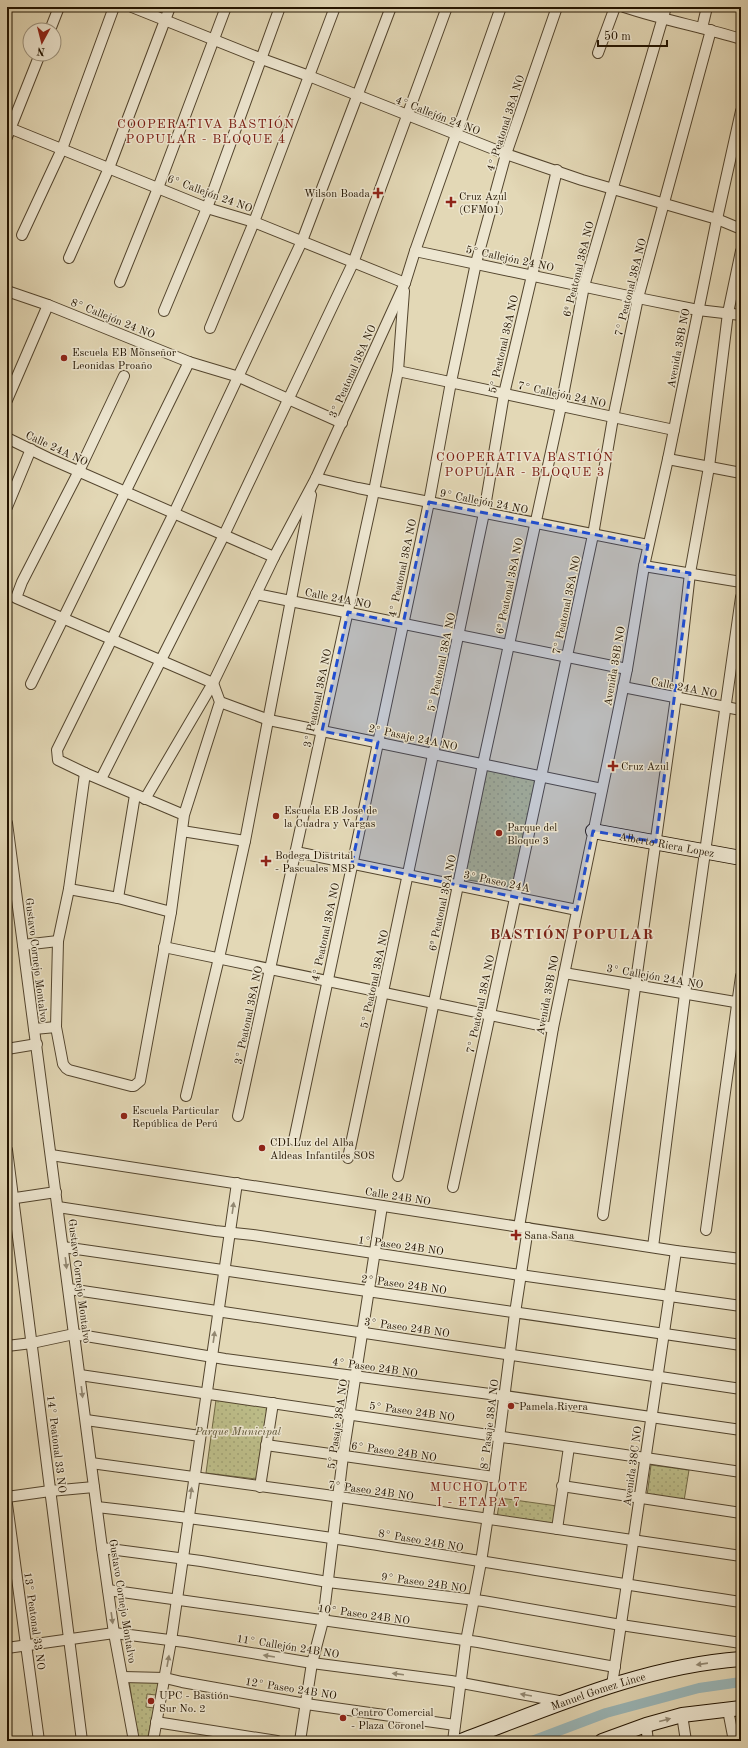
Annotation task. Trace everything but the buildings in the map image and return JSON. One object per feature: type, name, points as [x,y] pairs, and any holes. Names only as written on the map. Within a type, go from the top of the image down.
[{"type":"main road","name":"Alberto Riera Lopez","points":[[593,832],[741,858]]},
{"type":"main road","name":"Manuel Gomez Lince","points":[[461,1741],[612,1684],[671,1668],[741,1659]]},
{"type":"main road","points":[[603,1741],[646,1725],[682,1715],[734,1709]]},
{"type":"street","points":[[53,22],[59,7]]},
{"type":"street","points":[[22,235],[62,149],[114,7]]},
{"type":"street","name":"4° Callejón 24 NO","points":[[132,7],[506,154],[557,170],[582,180],[717,219],[741,229]]},
{"type":"street","points":[[69,258],[109,168],[170,7]]},
{"type":"street","points":[[120,282],[158,188],[226,7]]},
{"type":"street","points":[[164,311],[208,208],[280,7]]},
{"type":"street","points":[[210,328],[254,222],[335,7]]},
{"type":"street","points":[[184,815],[58,760],[57,750],[174,513],[302,241],[391,7]]},
{"type":"street","points":[[101,779],[224,535],[353,263],[446,7]]},
{"type":"street","name":"3° Peatonal 38A NO","points":[[140,797],[213,683],[274,557],[314,481],[342,423],[405,283],[415,250],[501,7]]},
{"type":"street","name":"4° Peatonal 38A NO","points":[[294,1140],[403,624],[476,263],[506,154],[557,7]]},
{"type":"street","points":[[598,53],[615,7]]},
{"type":"street","points":[[624,7],[662,19],[707,29],[741,39]]},
{"type":"street","name":"6º Peatonal 38A NO","points":[[398,1176],[483,764],[561,406],[584,286],[611,188],[666,7]]},
{"type":"street","name":"7° Peatonal 38A NO","points":[[453,1187],[593,535],[638,298],[664,203],[707,29],[707,7]]},
{"type":"street","points":[[8,131],[37,62]]},
{"type":"street","name":"Avenida 38B NO","points":[[523,1227],[553,1028],[627,669],[648,545],[668,459],[717,219],[741,111]]},
{"type":"street","name":"6° Callejón 24 NO","points":[[8,131],[62,149],[208,208],[254,222],[405,283]]},
{"type":"street","name":"5° Peatonal 38A NO","points":[[348,1158],[484,513],[504,394],[557,170]]},
{"type":"street","name":"5° Callejón 24 NO","points":[[415,250],[698,310],[728,312],[741,315]]},
{"type":"street","points":[[603,1214],[676,697],[690,573],[709,468],[728,312],[741,251]]},
{"type":"street","name":"3° Peatonal 38A NO","points":[[238,1116],[374,491],[398,371],[405,283]]},
{"type":"street","name":"8° Callejón 24 NO","points":[[7,291],[48,305],[189,362],[239,377],[342,423]]},
{"type":"street","points":[[7,400],[48,305]]},
{"type":"street","points":[[31,684],[189,362]]},
{"type":"street","name":"7° Callejón 24 NO","points":[[398,371],[674,430]]},
{"type":"street","points":[[85,773],[69,889],[58,941],[56,1027],[63,1064],[66,1068],[134,1086],[140,1081],[171,912],[184,815],[220,702],[213,683],[16,598],[22,582],[79,471],[124,376]]},
{"type":"street","name":"Calle 24A NO","points":[[7,438],[125,492],[274,557]]},
{"type":"street","points":[[7,507],[31,449]]},
{"type":"street","points":[[668,459],[741,473]]},
{"type":"street","points":[[186,1096],[245,841],[314,481]]},
{"type":"street","name":"9° Callejón 24 NO","points":[[314,481],[374,491],[648,545]]},
{"type":"street","points":[[644,566],[741,582]]},
{"type":"street","name":"Calle 24A NO","points":[[256,594],[627,669]]},
{"type":"street","points":[[653,1247],[685,994],[741,597]]},
{"type":"street","name":"Calle 24A NO","points":[[623,687],[741,710]]},
{"type":"street","name":"2° Pasaje 24A NO","points":[[220,702],[269,720],[602,789]]},
{"type":"street","points":[[118,898],[140,797]]},
{"type":"street","name":"Gustavo Cornejo Montalvo","points":[[7,823],[12,899],[23,945],[37,1044],[114,1633],[134,1741]]},
{"type":"street","points":[[182,831],[245,841]]},
{"type":"street","name":"3° Paseo 24A","points":[[296,852],[577,910]]},
{"type":"street","points":[[69,889],[118,898],[171,912]]},
{"type":"street","points":[[23,945],[58,941]]},
{"type":"street","points":[[164,947],[553,1028]]},
{"type":"street","name":"3° Callejón 24A NO","points":[[564,973],[739,1003]]},
{"type":"street","points":[[706,1230],[739,1003],[741,976]]},
{"type":"street","points":[[34,1028],[56,1027]]},
{"type":"street","points":[[7,1049],[37,1044]]},
{"type":"street","name":"14° Peatonal 33 NO","points":[[7,1150],[10,1198],[32,1343],[82,1741]]},
{"type":"street","name":"Calle 24B NO","points":[[52,1155],[741,1260]]},
{"type":"street","points":[[153,1741],[171,1641],[237,1183]]},
{"type":"street","points":[[10,1198],[56,1192]]},
{"type":"street","name":"5° Pasaje 38A NO","points":[[300,1741],[312,1663],[323,1621],[343,1456],[382,1206]]},
{"type":"street","name":"1° Paseo 24B NO","points":[[58,1207],[741,1306]]},
{"type":"street","name":"8° Pasaje 38A NO","points":[[453,1741],[466,1641],[481,1562],[500,1436],[520,1275],[523,1227]]},
{"type":"street","name":"2° Paseo 24B NO","points":[[64,1247],[741,1345]]},
{"type":"street","name":"Avenida 38C NO","points":[[612,1684],[676,1251]]},
{"type":"street","name":"3° Paseo 24B NO","points":[[69,1289],[741,1389]]},
{"type":"street","name":"4° Paseo 24B NO","points":[[7,1346],[32,1343],[74,1334],[225,1359],[505,1396],[741,1430]]},
{"type":"street","name":"5° Paseo 24B NO","points":[[80,1375],[741,1472]]},
{"type":"street","points":[[260,1487],[273,1403]]},
{"type":"street","points":[[86,1420],[200,1436]]},
{"type":"street","name":"6° Paseo 24B NO","points":[[266,1445],[494,1477]]},
{"type":"street","points":[[557,1529],[568,1447]]},
{"type":"street","name":"7° Paseo 24B NO","points":[[91,1463],[741,1556]]},
{"type":"street","points":[[562,1486],[741,1513]]},
{"type":"street","points":[[7,1497],[50,1490],[94,1487]]},
{"type":"street","name":"13° Peatonal 33 NO","points":[[7,1504],[39,1741]]},
{"type":"street","name":"8° Paseo 24B NO","points":[[97,1507],[188,1517],[332,1538],[741,1602]]},
{"type":"street","name":"9° Paseo 24B NO","points":[[102,1548],[328,1582],[483,1601],[621,1625],[741,1643]]},
{"type":"street","name":"10° Paseo 24B NO","points":[[108,1590],[466,1641],[615,1667]]},
{"type":"street","name":"11° Callejón 24B NO","points":[[7,1648],[114,1633],[312,1663],[461,1683],[564,1702]]},
{"type":"street","name":"12° Paseo 24B NO","points":[[123,1677],[165,1678],[306,1704],[455,1725]]},
{"type":"street","points":[[734,1709],[734,1741]]},
{"type":"street","points":[[682,1715],[686,1741]]},
{"type":"street","points":[[156,1722],[277,1741]]},
{"type":"street","points":[[646,1725],[648,1741]]},
{"type":"highlighted area","points":[[429,502],[648,545],[644,566],[690,573],[656,842],[593,831],[577,910],[352,863],[378,742],[322,731],[348,612],[403,624]]},
{"type":"green space","points":[[486,769],[536,780],[512,887],[462,879]]},
{"type":"green space","name":"Parque Municipal","points":[[216,1400],[268,1407],[256,1479],[206,1473]]},
{"type":"green space","points":[[651,1465],[689,1470],[684,1501],[647,1496]]},
{"type":"green space","points":[[500,1498],[557,1506],[554,1525],[497,1517]]},
{"type":"green space","points":[[129,1680],[159,1680],[156,1695],[147,1694],[146,1707],[154,1708],[147,1741],[138,1741]]},
{"type":"green space","points":[[741,1716],[741,1741],[737,1741],[732,1717]]},
{"type":"waterway","points":[[532,1741],[606,1713],[699,1688],[741,1682]]},
{"type":"place","name":"Wilson Boada","points":[[378,193]]},
{"type":"place","name":"Cruz Azul (CFM01)","points":[[451,202]]},
{"type":"place","name":"Escuela EB Monseñor Leonidas Proaño","points":[[64,358]]},
{"type":"place","name":"Cruz Azul","points":[[613,766]]},
{"type":"place","name":"Escuela EB Jose de la Cuadra y Vargas","points":[[276,816]]},
{"type":"place","name":"Parque del Bloque 3","points":[[499,833]]},
{"type":"place","name":"Bodega Distrital - Pascuales MSP","points":[[266,861]]},
{"type":"place","name":"Escuela Particular República de Perú","points":[[124,1116]]},
{"type":"place","name":"CDI Luz del Alba Aldeas Infantiles SOS","points":[[262,1148]]},
{"type":"place","name":"Sana Sana","points":[[516,1235]]},
{"type":"place","name":"Pamela Rivera","points":[[511,1406]]},
{"type":"place","name":"UPC - Bastión Sur No. 2","points":[[151,1701]]},
{"type":"place","name":"Centro Comercial - Plaza Coronel","points":[[343,1718]]},
{"type":"district","name":"COOPERATIVA BASTIÓN POPULAR - BLOQUE 4","points":[[206,130]]},
{"type":"district","name":"COOPERATIVA BASTIÓN POPULAR - BLOQUE 3","points":[[525,464]]},
{"type":"district","name":"BASTIÓN POPULAR","points":[[572,934]]},
{"type":"district","name":"MUCHO LOTE I - ETAPA 7","points":[[479,1494]]}]
